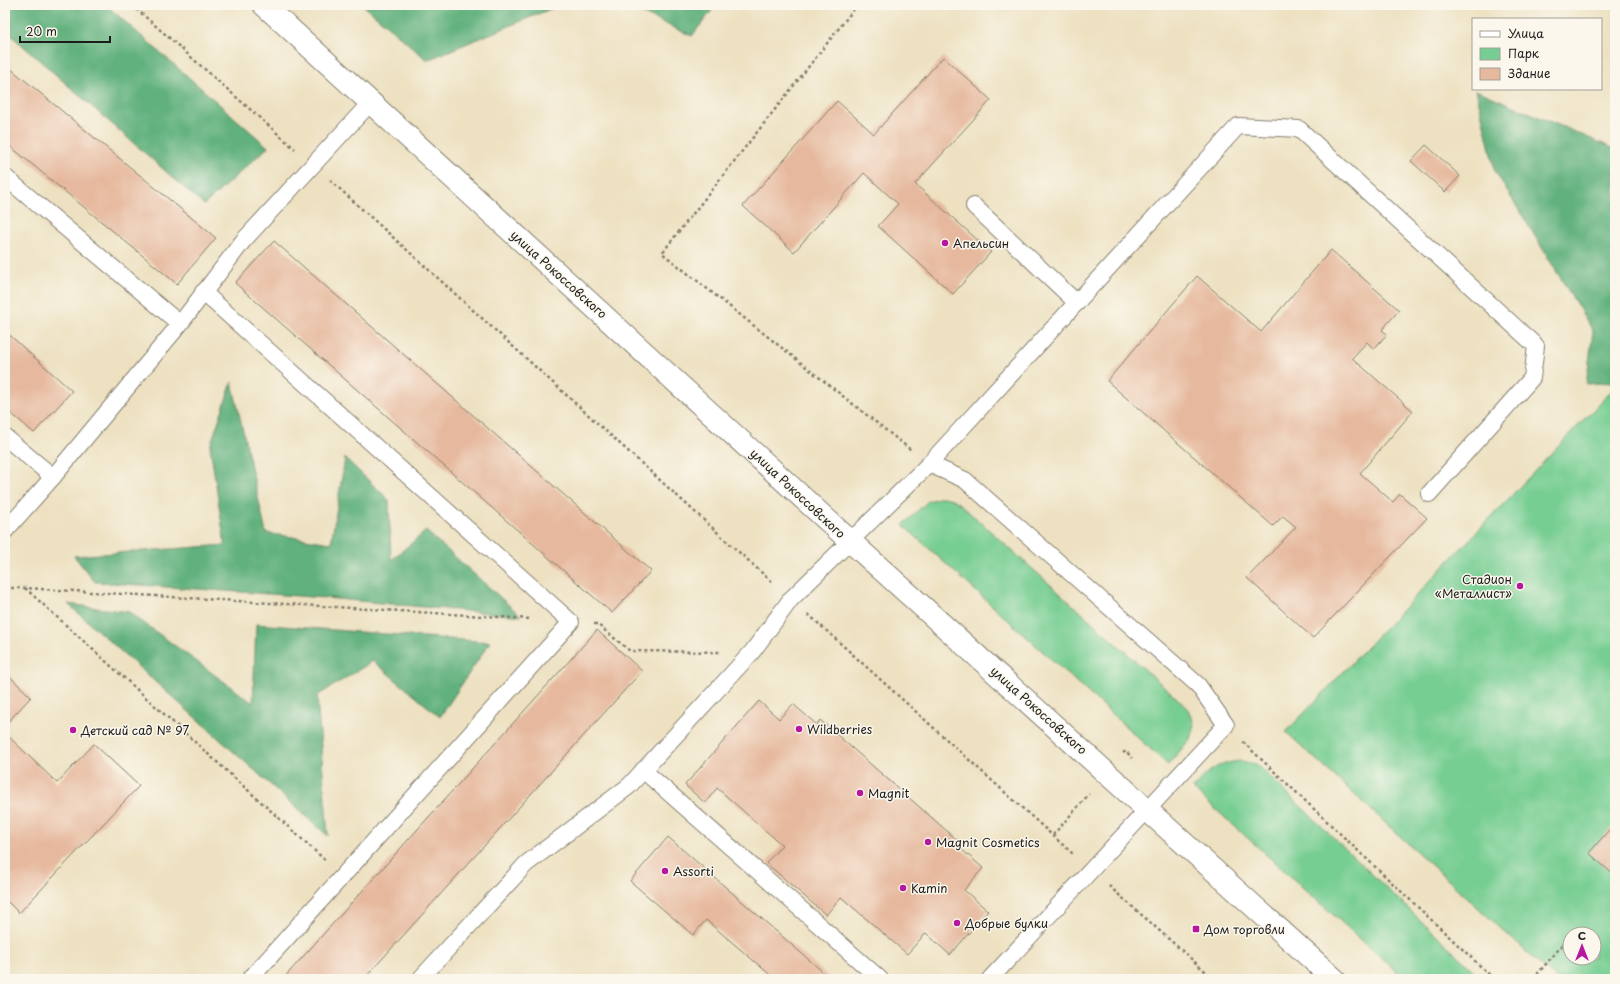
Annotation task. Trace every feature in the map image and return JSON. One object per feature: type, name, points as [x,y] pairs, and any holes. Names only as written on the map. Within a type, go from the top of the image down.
[{"type":"street","name":"улица Рокоссовского","points":[[264,5],[850,541],[1148,808],[1334,979]]},
{"type":"lane","points":[[5,531],[53,477],[180,324],[243,241],[371,102]]},
{"type":"lane","points":[[420,979],[526,864],[629,786],[752,652],[791,599],[930,464],[1238,126],[1299,129],[1536,346],[1532,378],[1429,494]]},
{"type":"lane","points":[[5,177],[180,324]]},
{"type":"lane","points":[[974,206],[1077,302]]},
{"type":"lane","points":[[204,292],[571,622],[250,979]]},
{"type":"lane","points":[[5,436],[53,477]]},
{"type":"lane","points":[[930,464],[965,480],[1198,685],[1226,725],[990,979]]},
{"type":"lane","points":[[643,770],[880,979]]},
{"type":"path","points":[[132,5],[313,165],[1090,870],[1214,979]]},
{"type":"path","points":[[854,9],[662,253],[930,464]]},
{"type":"path","points":[[5,588],[597,624],[630,651],[752,652]]},
{"type":"path","points":[[24,588],[343,876]]},
{"type":"path","points":[[1226,725],[1494,979]]},
{"type":"path","points":[[1533,979],[1562,945]]},
{"type":"green space","points":[[5,5],[106,5],[268,147],[204,205],[5,30]]},
{"type":"green space","points":[[363,5],[560,5],[427,60]]},
{"type":"green space","points":[[624,5],[716,5],[692,36]]},
{"type":"green space","points":[[1476,90],[1615,149],[1615,382],[1586,384],[1593,331],[1495,171]]},
{"type":"green space","points":[[232,382],[266,533],[331,543],[345,458],[389,500],[391,560],[426,531],[521,616],[326,598],[95,582],[74,556],[225,545],[210,446]]},
{"type":"green space","name":"Стадион «Металлист»","points":[[1615,387],[1615,979],[1556,979],[1286,732]]},
{"type":"green space","points":[[943,497],[952,499],[961,505],[1187,707],[1194,724],[1190,739],[1168,765],[903,525],[928,501]]},
{"type":"green space","points":[[68,604],[129,612],[253,703],[256,624],[490,642],[440,717],[373,661],[317,696],[328,836]]},
{"type":"green space","points":[[1241,761],[1256,764],[1480,977],[1479,979],[1405,979],[1193,789],[1203,777],[1213,769],[1232,762]]},
{"type":"building","points":[[943,57],[991,100],[915,184],[991,252],[953,294],[878,226],[898,204],[864,173],[794,252],[743,206],[837,101],[874,134]]},
{"type":"building","points":[[5,64],[216,238],[177,284],[5,142]]},
{"type":"building","points":[[1426,145],[1460,176],[1445,192],[1411,161]]},
{"type":"building","points":[[274,241],[651,571],[612,613],[235,283]]},
{"type":"building","points":[[1331,250],[1399,310],[1382,330],[1387,334],[1374,349],[1367,342],[1352,358],[1413,411],[1360,473],[1393,502],[1400,494],[1427,518],[1313,638],[1247,578],[1296,527],[1283,516],[1273,526],[1107,381],[1197,276],[1261,332]]},
{"type":"building","points":[[5,331],[72,391],[34,433],[5,408]]},
{"type":"building","points":[[597,630],[642,671],[364,979],[283,979]]},
{"type":"building","points":[[5,672],[31,697],[5,725]]},
{"type":"building","points":[[759,701],[779,719],[793,704],[817,725],[820,720],[963,845],[960,848],[983,868],[964,890],[988,911],[950,955],[926,933],[907,954],[841,897],[826,915],[766,863],[782,845],[717,788],[705,803],[685,785]]},
{"type":"building","points":[[5,733],[57,783],[94,744],[139,786],[19,913],[5,899],[5,844],[7,842],[5,840]]},
{"type":"building","points":[[1615,823],[1615,876],[1589,853]]},
{"type":"building","points":[[668,837],[831,979],[775,979],[706,920],[693,935],[630,881]]},
{"type":"place","name":"Апельсин","points":[[945,243]]},
{"type":"place","name":"Стадион «Металлист»","points":[[1520,586]]},
{"type":"place","name":"Wildberries","points":[[799,729]]},
{"type":"place","name":"Детский сад № 97","points":[[73,730]]},
{"type":"place","name":"Magnit","points":[[860,793]]},
{"type":"place","name":"Magnit Cosmetics","points":[[928,842]]},
{"type":"place","name":"Assorti","points":[[665,871]]},
{"type":"place","name":"Kamin","points":[[903,888]]},
{"type":"place","name":"Добрые булки","points":[[957,923]]},
{"type":"place","name":"Дом торговли","points":[[1196,929]]}]
